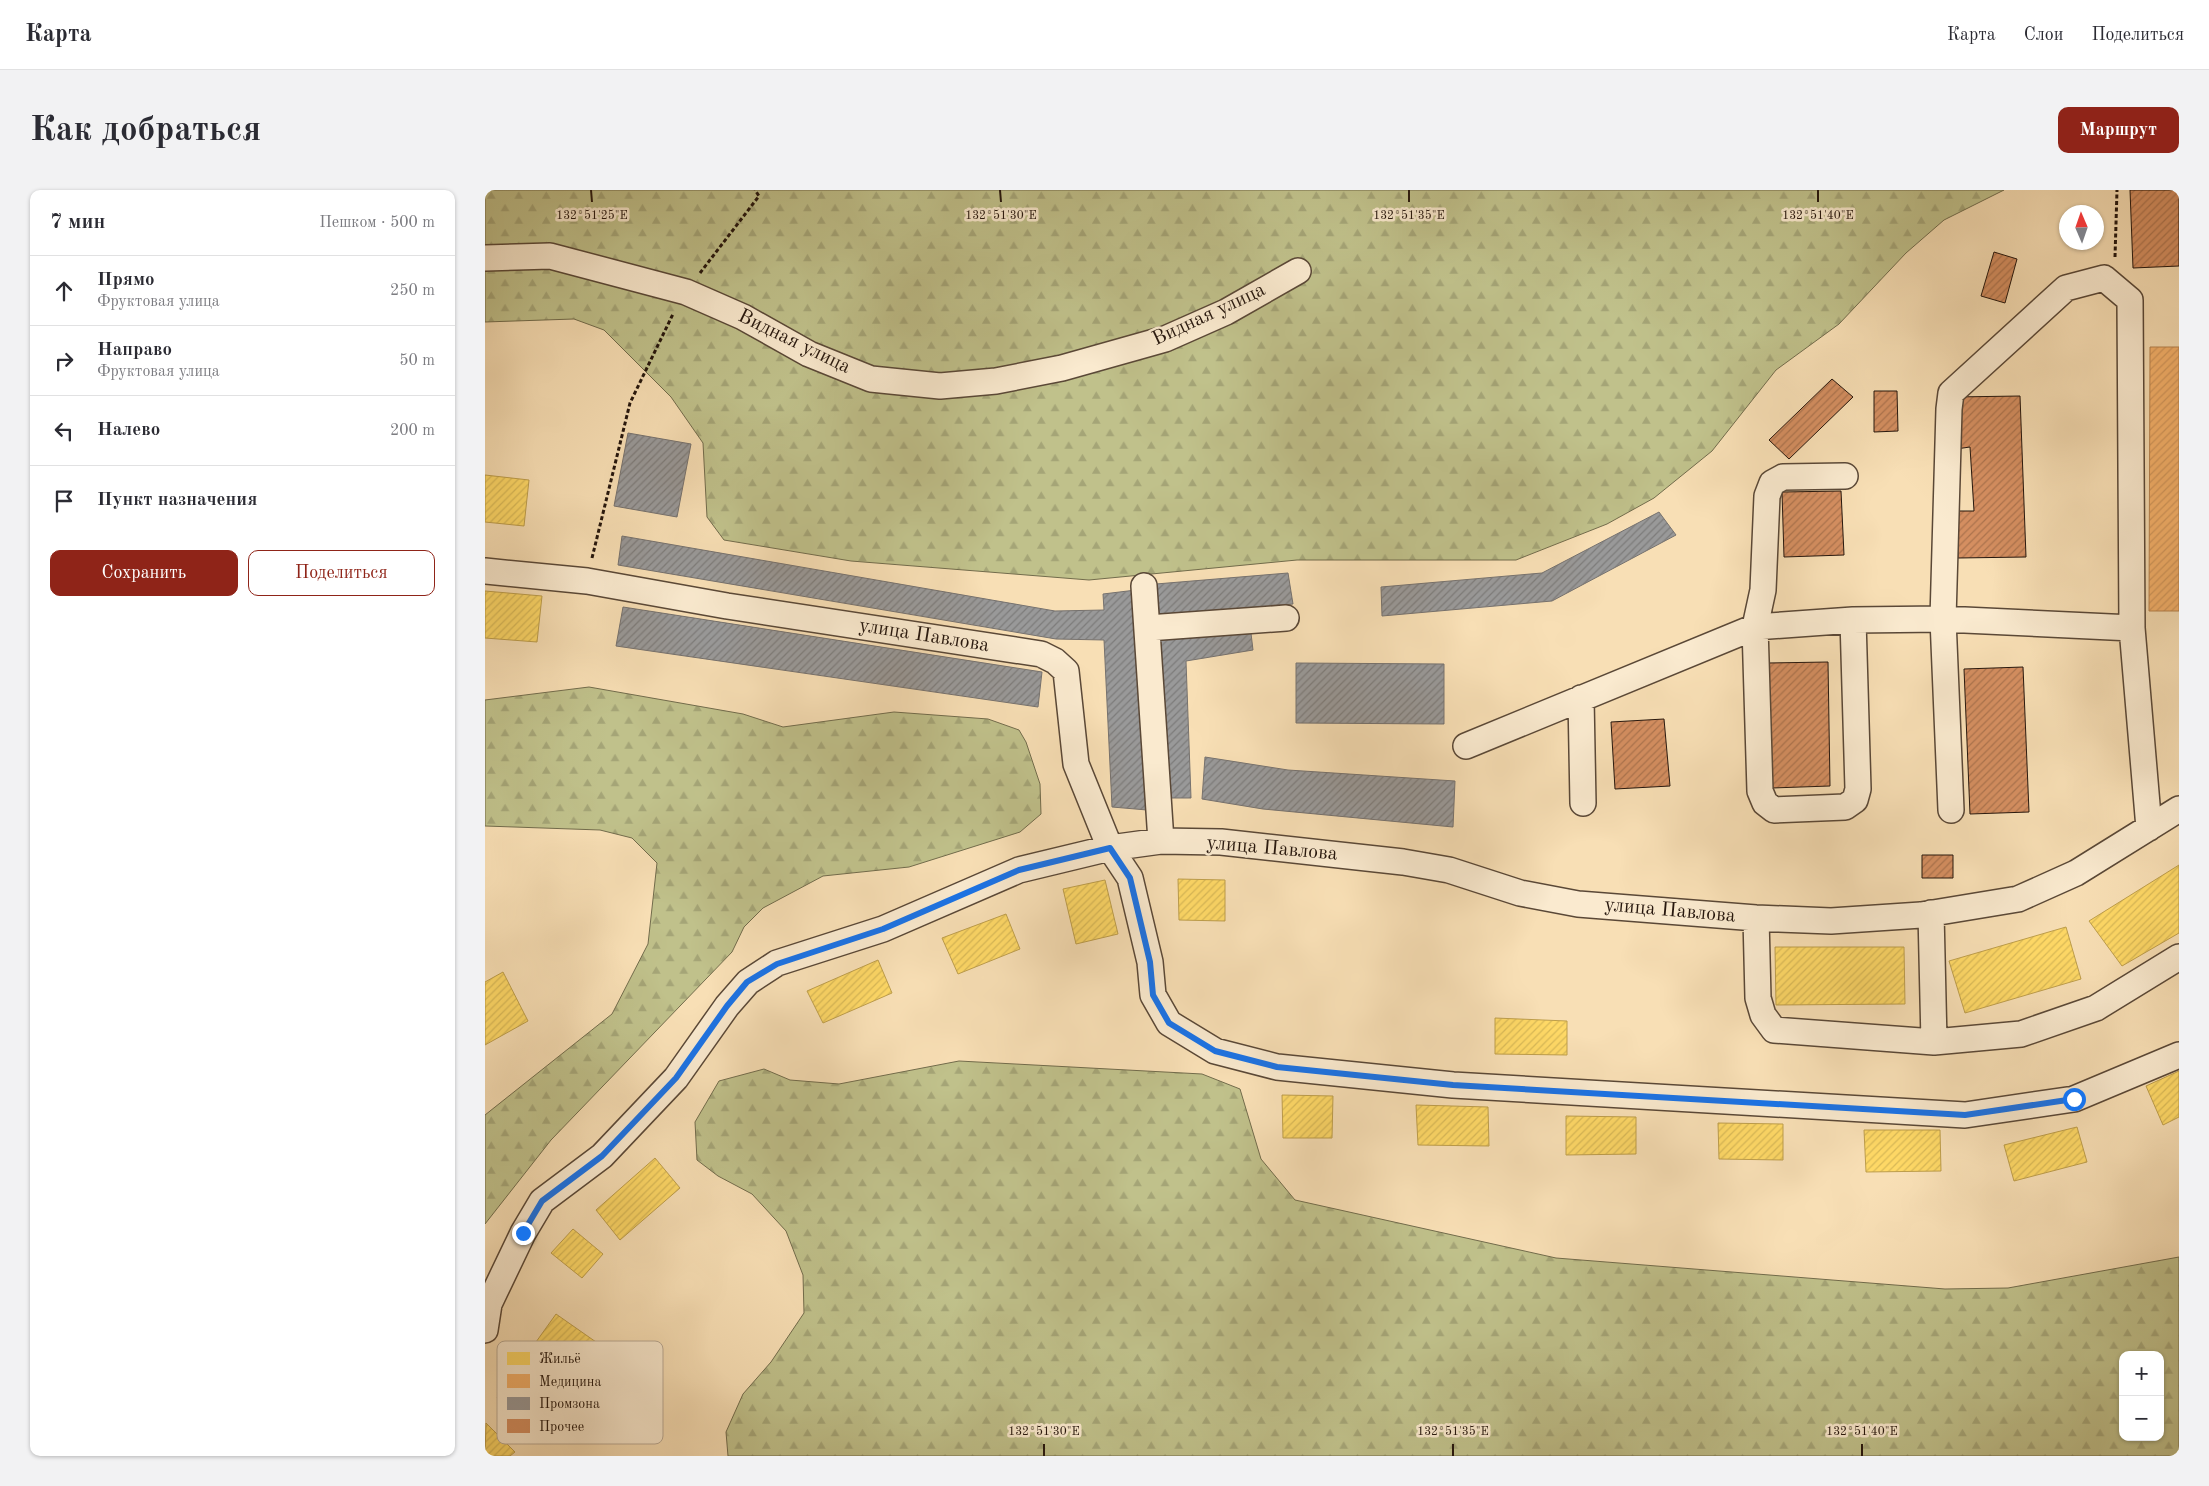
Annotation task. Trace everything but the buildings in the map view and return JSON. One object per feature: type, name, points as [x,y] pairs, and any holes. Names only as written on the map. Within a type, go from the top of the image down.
[{"type":"street","name":"Видная улица","points":[[485,258],[550,256],[686,292],[743,317],[809,354],[871,379],[939,386],[996,381],[1062,368],[1165,339],[1226,312],[1298,271]]},
{"type":"street","points":[[1951,810],[1943,619],[1951,393],[2067,288],[2104,278],[2130,300],[2132,326],[2132,628],[2149,828]]},
{"type":"street","points":[[1845,476],[1783,477],[1773,483],[1767,496],[1763,590],[1755,627],[1760,791],[1765,803],[1774,810],[1845,807],[1855,800],[1859,789],[1853,620]]},
{"type":"street","name":"улица Павлова","points":[[485,571],[587,581],[727,606],[1041,654],[1055,661],[1066,671],[1076,764],[1110,848],[1161,840],[1221,842],[1403,862],[1449,870],[1520,893],[1577,904],[1756,918],[1831,921],[1931,913],[2018,899],[2076,873],[2179,809]]},
{"type":"street","points":[[1144,586],[1161,840]]},
{"type":"street","points":[[1148,628],[1287,618]]},
{"type":"street","points":[[1466,746],[1755,627],[1853,620],[1943,619],[2132,628]]},
{"type":"street","points":[[1581,698],[1583,803]]},
{"type":"street","points":[[485,1330],[489,1304],[523,1233],[542,1201],[602,1156],[676,1078],[727,1006],[747,982],[777,964],[883,929],[1019,870],[1110,848],[1130,878],[1150,962],[1153,995],[1169,1023],[1215,1051],[1277,1067],[1453,1085],[1965,1115],[2074,1099],[2179,1055]]},
{"type":"street","points":[[1931,913],[1935,1042]]},
{"type":"street","points":[[1756,918],[1758,998],[1763,1015],[1775,1030],[1935,1042],[2021,1034],[2096,1008],[2179,957]]},
{"type":"path","points":[[755,190],[759,196]]},
{"type":"path","points":[[587,581],[630,402],[675,309],[762,190]]},
{"type":"path","points":[[2104,278],[2115,270],[2117,190]]},
{"type":"green space","points":[[485,190],[2004,190],[1944,220],[1906,253],[1839,324],[1776,370],[1712,451],[1654,498],[1607,524],[1516,560],[1297,560],[1089,580],[851,561],[724,540],[707,517],[703,443],[671,397],[604,330],[574,319],[485,322]]},
{"type":"green space","points":[[589,687],[743,714],[783,727],[894,712],[988,719],[1019,730],[1026,742],[1040,784],[1041,814],[1020,832],[909,867],[823,876],[763,908],[744,927],[732,952],[551,1140],[485,1224],[485,1115],[612,1014],[648,944],[657,863],[632,838],[600,830],[485,826],[485,700]]},
{"type":"green space","points":[[959,1061],[1202,1074],[1240,1089],[1261,1159],[1295,1200],[1556,1258],[1945,1289],[2008,1288],[2179,1257],[2179,1456],[728,1456],[726,1432],[743,1394],[771,1362],[804,1313],[803,1275],[786,1231],[752,1194],[718,1176],[697,1160],[695,1122],[719,1081],[764,1069],[790,1080],[839,1084]]},
{"type":"route","points":[[523,1233],[542,1201],[602,1156],[676,1078],[727,1006],[747,982],[777,964],[883,929],[1019,870],[1110,848],[1130,878],[1150,962],[1153,995],[1169,1023],[1215,1051],[1277,1067],[1453,1085],[1965,1115],[2074,1099]]}]
